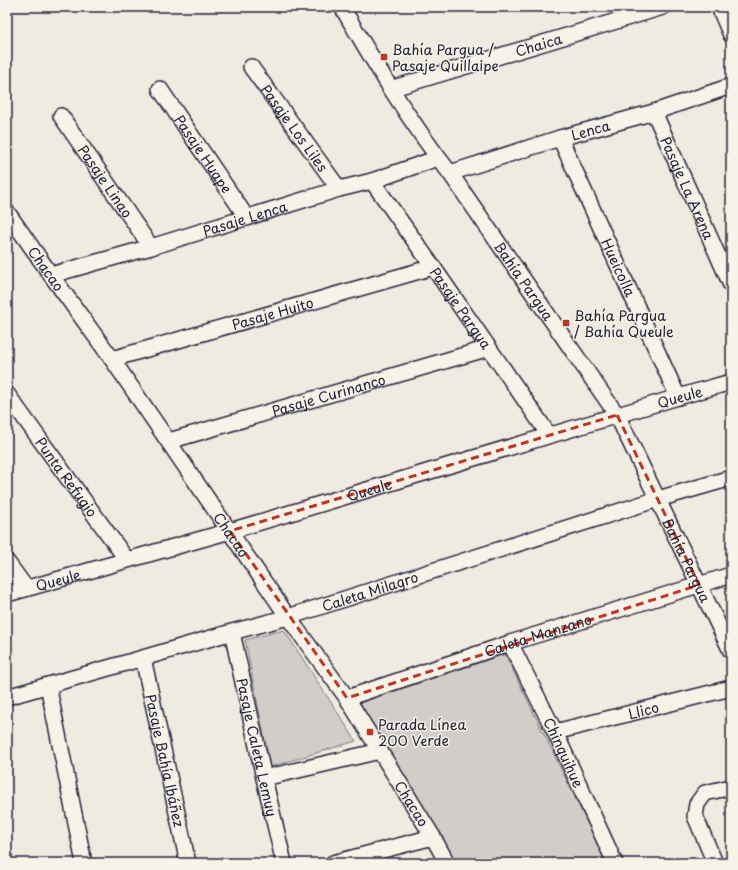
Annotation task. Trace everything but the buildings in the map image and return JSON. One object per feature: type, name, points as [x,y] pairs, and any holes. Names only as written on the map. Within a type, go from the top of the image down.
[{"type":"street","name":"Bahía Pargua","points":[[342,7],[390,89],[450,173],[617,415],[731,651]]},
{"type":"street","name":"Chaica","points":[[390,89],[663,7]]},
{"type":"street","points":[[719,7],[731,35]]},
{"type":"street","name":"Pasaje Los Liles","points":[[251,67],[339,189]]},
{"type":"street","name":"Lenca","points":[[450,173],[560,138],[654,112],[731,86]]},
{"type":"street","name":"Pasaje Huape","points":[[160,89],[247,218]]},
{"type":"street","name":"Pasaje La Arena","points":[[654,112],[731,285]]},
{"type":"street","name":"Pasaje Linao","points":[[61,116],[151,247]]},
{"type":"street","name":"Hueicolla","points":[[560,138],[678,396]]},
{"type":"street","name":"Pasaje Lenca","points":[[51,275],[151,247],[339,189],[372,181],[438,158]]},
{"type":"street","name":"Pasaje Pargua","points":[[372,181],[549,435]]},
{"type":"street","name":"Chacao","points":[[7,212],[169,441],[288,617],[347,698],[433,837],[447,863]]},
{"type":"street","name":"Pasaje Huito","points":[[112,359],[433,267]]},
{"type":"street","name":"Pasaje Curinanco","points":[[169,441],[489,348]]},
{"type":"street","name":"Queule","points":[[7,594],[230,530],[678,396],[731,382]]},
{"type":"street","name":"Punta Refugio","points":[[7,394],[126,560]]},
{"type":"street","name":"Caleta Milagro","points":[[7,697],[288,617],[658,499],[731,478]]},
{"type":"street","points":[[7,562],[26,588]]},
{"type":"street","name":"Caleta Manzano","points":[[347,698],[510,643],[731,575]]},
{"type":"street","name":"Pasaje Caleta Lemuy","points":[[232,632],[284,863]]},
{"type":"street","name":"Chinquihue","points":[[510,643],[555,732],[616,863]]},
{"type":"street","name":"Pasaje Bahía Ibáñez","points":[[143,658],[188,863]]},
{"type":"street","points":[[48,685],[84,863]]},
{"type":"street","name":"Llico","points":[[555,732],[731,688]]},
{"type":"street","points":[[264,778],[380,751]]},
{"type":"street","points":[[715,863],[695,816],[697,804],[705,793],[731,787]]},
{"type":"street","points":[[333,863],[433,837]]},
{"type":"highlighted area","points":[[617,415],[699,585],[347,698],[230,531]]},
{"type":"shaded area","points":[[284,630],[356,741],[270,767],[245,640]]},
{"type":"shaded area","points":[[505,654],[607,863],[455,863],[360,703]]},
{"type":"place","name":"Bahía Pargua / Pasaje Quillaipe","points":[[384,57]]},
{"type":"place","name":"Bahía Pargua / Bahía Queule","points":[[566,323]]},
{"type":"place","name":"Parada Línea 200 Verde","points":[[370,732]]}]
